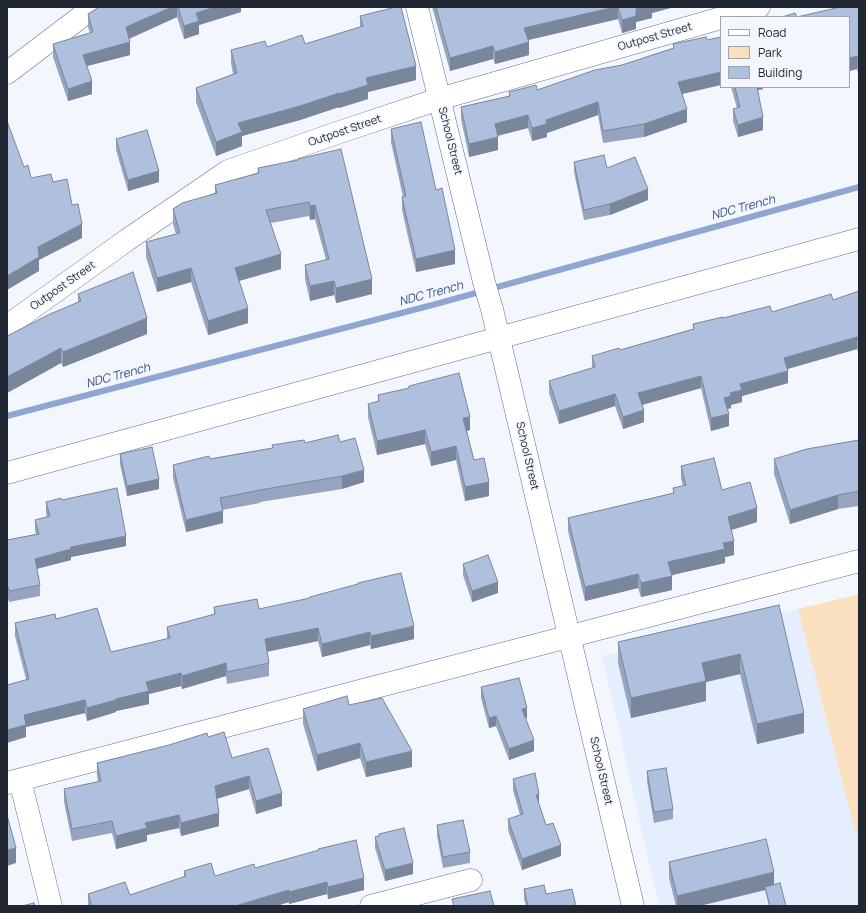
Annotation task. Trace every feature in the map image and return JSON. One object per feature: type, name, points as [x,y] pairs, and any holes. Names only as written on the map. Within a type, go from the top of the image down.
[{"type":"street","points":[[7,72],[96,7]]},
{"type":"street","name":"School Street","points":[[417,7],[499,338],[633,906]]},
{"type":"street","name":"Outpost Street","points":[[726,16],[758,7]]},
{"type":"street","name":"Outpost Street","points":[[7,326],[127,240],[228,171],[439,99],[720,18]]},
{"type":"street","points":[[7,473],[859,239]]},
{"type":"street","points":[[52,906],[14,782],[859,561]]},
{"type":"street","points":[[371,906],[471,880]]},
{"type":"shaded area","points":[[798,609],[859,846],[859,906],[659,906],[602,656]]},
{"type":"green space","points":[[859,594],[859,846],[798,609]]},
{"type":"building","points":[[99,7],[172,7],[126,27],[130,42],[83,55],[92,81],[68,89],[53,44],[93,32],[88,14]]},
{"type":"building","points":[[178,7],[215,7],[196,13],[199,21],[184,26]]},
{"type":"building","points":[[401,7],[416,66],[366,78],[368,85],[238,123],[242,132],[216,142],[196,88],[237,73],[231,50],[265,41],[267,47],[302,35],[305,44],[363,26],[360,16]]},
{"type":"building","points":[[436,7],[615,7],[524,28],[529,42],[495,52],[493,46],[450,58]]},
{"type":"building","points":[[618,7],[643,7],[636,9],[636,16],[622,20]]},
{"type":"building","points":[[840,7],[859,7],[859,65],[857,56],[850,58],[850,16],[801,16]]},
{"type":"building","points":[[795,13],[796,16],[785,16]]},
{"type":"building","points":[[706,37],[707,40],[720,37],[720,72],[678,82],[687,109],[644,124],[603,131],[598,102],[546,120],[547,124],[532,128],[528,115],[495,124],[498,137],[469,144],[461,107],[510,96],[509,92],[536,85],[537,90],[595,70],[622,65],[674,48],[673,44]]},
{"type":"building","points":[[735,88],[757,88],[763,117],[738,125],[733,109],[740,107]]},
{"type":"building","points":[[7,121],[24,167],[28,165],[31,178],[51,174],[53,182],[67,179],[72,205],[78,204],[82,224],[38,247],[39,257],[7,276]]},
{"type":"building","points":[[421,122],[436,190],[442,188],[455,250],[416,259],[402,197],[406,196],[391,129]]},
{"type":"building","points":[[147,130],[159,171],[128,180],[116,139]]},
{"type":"building","points":[[341,149],[372,279],[336,288],[334,281],[310,286],[305,265],[329,259],[315,205],[310,206],[309,202],[266,210],[281,254],[235,268],[248,308],[208,321],[191,268],[157,278],[146,242],[180,233],[173,209],[182,203],[217,193],[215,185],[259,173],[258,168]]},
{"type":"building","points":[[604,155],[607,168],[635,157],[648,189],[610,204],[584,210],[574,162]]},
{"type":"building","points":[[133,272],[147,318],[63,352],[61,348],[7,377],[7,336],[50,314],[81,301],[78,294]]},
{"type":"building","points":[[859,291],[859,343],[857,337],[784,358],[788,371],[740,384],[742,390],[730,393],[731,396],[724,398],[729,414],[711,418],[701,376],[638,393],[644,410],[623,417],[615,394],[559,411],[549,381],[595,367],[592,356],[619,348],[620,350],[694,329],[693,324],[770,306],[772,312],[831,294],[833,300]]},
{"type":"building","points":[[459,373],[470,417],[463,418],[474,460],[484,458],[489,482],[465,487],[456,446],[431,452],[425,430],[377,441],[368,404],[379,401],[378,395],[409,388],[409,386]]},
{"type":"building","points":[[338,435],[340,442],[355,438],[364,470],[342,476],[220,498],[223,511],[186,520],[173,465],[209,456],[210,459],[273,448],[272,445],[304,440],[305,443]]},
{"type":"building","points":[[859,440],[859,491],[838,495],[790,510],[774,459],[807,449]]},
{"type":"building","points":[[152,447],[159,479],[127,486],[120,454]]},
{"type":"building","points":[[714,458],[722,490],[750,482],[757,508],[728,517],[734,541],[723,543],[725,549],[668,562],[672,576],[641,583],[638,574],[585,587],[568,518],[674,493],[673,488],[686,485],[681,466]]},
{"type":"building","points":[[117,488],[126,536],[71,547],[71,549],[35,559],[40,585],[9,591],[7,584],[7,540],[39,534],[35,520],[50,516],[46,502]]},
{"type":"building","points":[[488,555],[498,582],[472,591],[463,564]]},
{"type":"building","points":[[401,573],[414,626],[371,636],[370,632],[322,644],[318,628],[265,639],[269,663],[227,672],[226,663],[182,676],[181,673],[146,682],[149,691],[87,708],[85,700],[24,715],[26,725],[7,730],[7,685],[29,679],[15,623],[55,614],[56,619],[97,608],[111,652],[170,638],[167,627],[215,614],[214,607],[257,599],[259,609],[310,598],[358,583]]},
{"type":"building","points":[[779,605],[804,713],[757,724],[740,654],[702,663],[706,681],[631,698],[618,642]]},
{"type":"building","points":[[519,678],[527,708],[522,709],[534,740],[509,749],[496,716],[489,718],[481,687]]},
{"type":"building","points":[[347,696],[349,705],[382,698],[412,751],[366,762],[360,743],[317,755],[303,709]]},
{"type":"building","points":[[224,732],[232,758],[268,748],[282,793],[256,801],[249,776],[215,786],[219,813],[181,823],[179,815],[145,823],[147,828],[116,836],[112,821],[72,829],[64,789],[101,781],[97,763],[169,745],[207,733],[208,737]]},
{"type":"building","points":[[666,768],[673,809],[654,812],[647,771]]},
{"type":"building","points":[[535,773],[539,794],[536,795],[546,825],[553,823],[561,845],[522,859],[508,819],[523,814],[513,779]]},
{"type":"building","points":[[7,815],[16,848],[7,850]]},
{"type":"building","points":[[463,820],[470,852],[443,857],[437,825]]},
{"type":"building","points":[[404,828],[413,863],[385,870],[375,837],[379,836],[379,834]]},
{"type":"building","points":[[766,839],[774,872],[677,896],[669,862]]},
{"type":"building","points":[[356,840],[364,878],[328,887],[327,882],[289,892],[289,890],[235,906],[92,906],[88,894],[125,882],[130,895],[186,876],[184,871],[211,863],[215,876],[254,864],[255,868],[319,850],[318,849]]},
{"type":"building","points":[[780,883],[786,906],[770,906],[765,887]]},
{"type":"building","points":[[544,885],[546,894],[572,889],[576,906],[528,906],[524,889]]},
{"type":"building","points":[[490,891],[494,906],[454,906],[452,899]]},
{"type":"building","points":[[34,903],[35,906],[22,906]]},
{"type":"waterway","name":"NDC Trench","points":[[7,416],[436,304],[859,187]]}]
